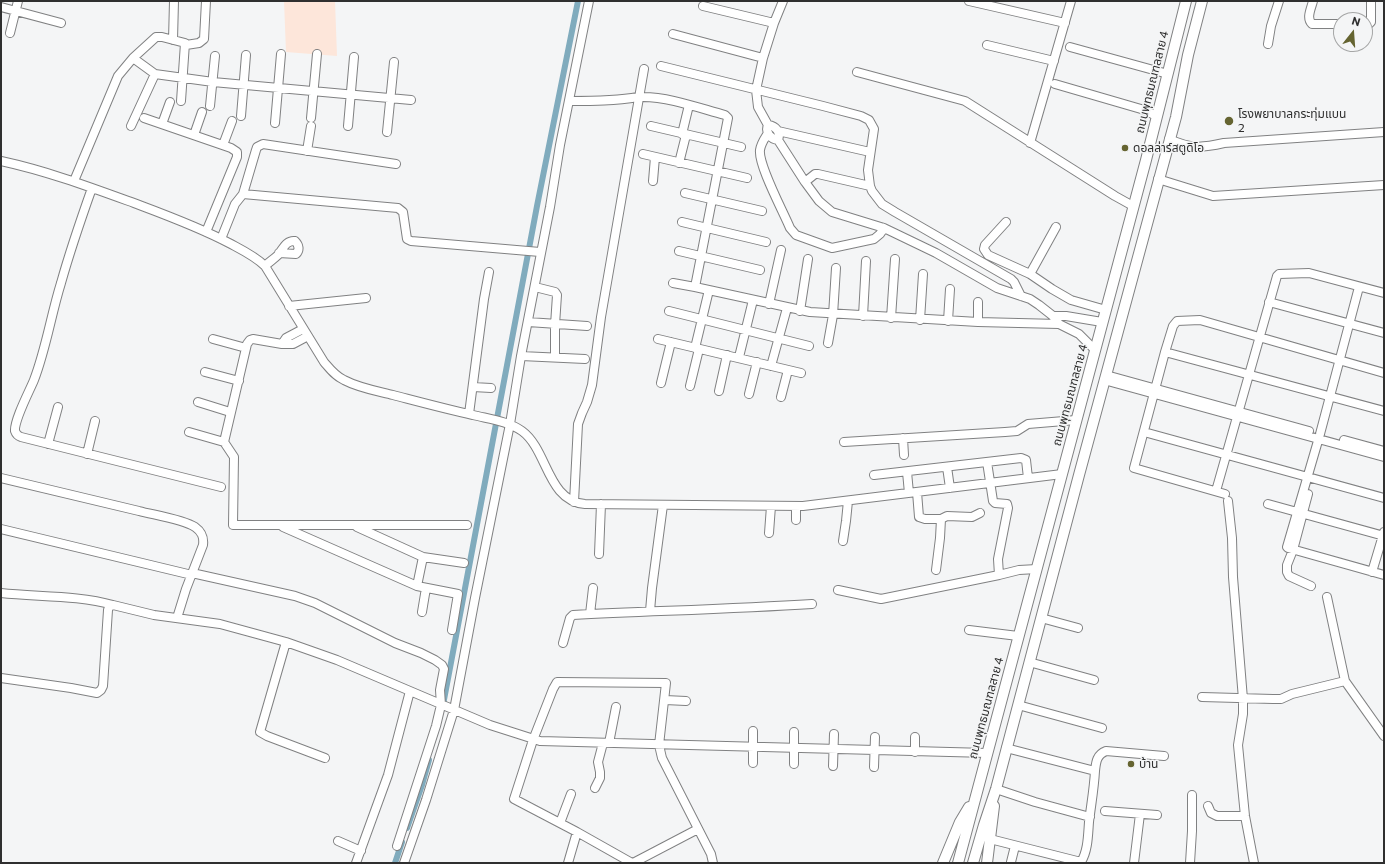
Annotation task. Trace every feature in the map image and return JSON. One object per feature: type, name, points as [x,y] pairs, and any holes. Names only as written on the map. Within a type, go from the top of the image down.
[{"type":"main road","name":"ถนนพุทธมณฑลสาย 4","points":[[958,863],[975,794],[1037,569],[1157,116],[1186,1]]},
{"type":"main road","points":[[987,863],[996,790],[1006,748],[1169,139],[1202,1]]},
{"type":"main road","points":[[1107,305],[1130,286]]},
{"type":"main road","points":[[973,863],[990,804],[996,790]]},
{"type":"main road","name":"ถนนพุทธมณฑลสาย 4","points":[[943,863],[960,822],[975,794]]},
{"type":"street","points":[[10,33],[18,1]]},
{"type":"street","points":[[173,40],[174,1]]},
{"type":"street","points":[[186,45],[199,43],[204,39],[206,1]]},
{"type":"street","points":[[404,863],[426,800],[447,707],[475,598],[503,422],[521,356],[528,322],[535,251],[570,101],[589,1]]},
{"type":"street","points":[[784,1],[774,23],[763,58],[756,90],[758,107],[772,138],[778,136],[870,152]]},
{"type":"street","points":[[969,1],[1065,23]]},
{"type":"street","points":[[1030,143],[1071,1]]},
{"type":"street","points":[[1268,44],[1271,26],[1279,1]]},
{"type":"street","points":[[1313,1],[1308,18],[1309,21],[1312,24],[1333,24]]},
{"type":"street","points":[[1370,1],[1371,12]]},
{"type":"street","points":[[703,6],[774,23]]},
{"type":"street","points":[[1,7],[61,23]]},
{"type":"street","points":[[673,34],[763,58]]},
{"type":"street","points":[[74,181],[118,76],[133,58],[156,37],[183,41],[186,45]]},
{"type":"street","points":[[181,101],[186,45]]},
{"type":"street","points":[[988,45],[1054,61]]},
{"type":"street","points":[[1070,47],[1168,74]]},
{"type":"street","points":[[275,123],[281,54]]},
{"type":"street","points":[[307,151],[317,54]]},
{"type":"street","points":[[241,116],[246,55]]},
{"type":"street","points":[[210,106],[215,56]]},
{"type":"street","points":[[133,58],[155,74],[213,82],[411,100]]},
{"type":"street","points":[[348,126],[354,58]]},
{"type":"street","points":[[387,132],[394,62]]},
{"type":"street","points":[[661,66],[823,106],[861,116],[869,120],[874,129],[868,170],[870,186],[876,198],[882,204],[1011,279],[1021,296]]},
{"type":"street","points":[[574,502],[578,424],[592,385],[601,317],[641,97],[644,69]]},
{"type":"street","points":[[858,72],[965,101],[1133,206]]},
{"type":"street","points":[[131,126],[155,74]]},
{"type":"street","points":[[1055,84],[1141,109],[1157,116]]},
{"type":"street","points":[[570,101],[601,102],[641,97],[659,98],[689,105],[726,116],[728,118],[694,287]]},
{"type":"street","points":[[162,124],[170,102]]},
{"type":"street","points":[[679,163],[689,105]]},
{"type":"street","points":[[194,135],[202,112]]},
{"type":"street","points":[[144,118],[236,150],[238,154],[206,232]]},
{"type":"street","points":[[223,145],[232,121]]},
{"type":"street","points":[[650,126],[741,147]]},
{"type":"street","points":[[768,128],[760,150],[762,163],[790,228],[794,233],[832,248],[874,239],[884,228]]},
{"type":"street","points":[[1169,139],[1189,146],[1204,147],[1224,142],[1384,132]]},
{"type":"street","points":[[778,136],[805,182],[819,200],[832,212],[884,228],[936,253],[998,288],[1021,296],[1039,305],[1053,316],[1059,324]]},
{"type":"street","points":[[221,239],[235,204],[243,194],[256,150],[260,145],[263,144],[396,164]]},
{"type":"street","points":[[643,154],[747,178]]},
{"type":"street","points":[[653,181],[655,157]]},
{"type":"street","points":[[1,161],[74,181],[91,192],[206,232],[256,258],[265,266],[324,362],[335,375],[363,387],[503,422],[517,428],[528,436],[557,488],[566,497],[574,502],[585,504],[796,506],[848,501],[1062,474]]},
{"type":"street","points":[[805,182],[815,174],[818,174],[870,186]]},
{"type":"street","points":[[1158,179],[1213,196],[1384,185]]},
{"type":"street","points":[[91,192],[61,283],[34,381],[29,390],[15,431],[21,438],[221,487]]},
{"type":"street","points":[[685,193],[762,211]]},
{"type":"street","points":[[243,194],[398,208],[403,212],[407,239],[411,241],[535,251]]},
{"type":"street","points":[[682,222],[766,242]]},
{"type":"street","points":[[1006,222],[987,242],[984,249],[985,252],[996,259],[1030,274],[1071,300],[1107,305]]},
{"type":"street","points":[[1030,274],[1056,227]]},
{"type":"street","points":[[769,304],[781,250]]},
{"type":"street","points":[[679,251],[760,270]]},
{"type":"street","points":[[265,266],[279,253]]},
{"type":"street","points":[[800,311],[808,259]]},
{"type":"street","points":[[892,318],[895,259]]},
{"type":"street","points":[[863,316],[866,261]]},
{"type":"street","points":[[828,343],[833,315],[836,268]]},
{"type":"street","points":[[469,414],[489,272]]},
{"type":"street","points":[[1216,491],[1276,277],[1279,274],[1309,273],[1384,294]]},
{"type":"street","points":[[920,320],[922,274]]},
{"type":"street","points":[[673,283],[800,311],[833,315],[920,320],[1059,324],[1079,334],[1095,350]]},
{"type":"street","points":[[539,288],[555,292],[557,295],[555,357]]},
{"type":"street","points":[[1362,288],[1300,513],[1287,547],[1293,550],[1384,575]]},
{"type":"street","points":[[948,321],[950,289]]},
{"type":"street","points":[[690,386],[702,320],[710,290]]},
{"type":"street","points":[[289,306],[366,298]]},
{"type":"street","points":[[738,357],[753,300]]},
{"type":"street","points":[[978,302],[978,322]]},
{"type":"street","points":[[1269,302],[1384,333]]},
{"type":"street","points":[[771,366],[787,308]]},
{"type":"street","points":[[669,311],[808,346]]},
{"type":"street","points":[[1053,316],[1066,316],[1102,322]]},
{"type":"street","points":[[1254,863],[1245,816],[1238,745],[1243,714],[1243,699],[1233,577],[1232,538],[1226,497],[1216,491],[1134,468],[1154,392],[1173,326],[1177,321],[1181,320],[1200,320],[1384,373]]},
{"type":"street","points":[[528,322],[587,326]]},
{"type":"street","points":[[282,344],[286,338],[303,329]]},
{"type":"street","points":[[224,442],[246,348],[250,340],[253,339],[282,344],[293,344],[308,336]]},
{"type":"street","points":[[213,339],[246,348]]},
{"type":"street","points":[[658,339],[801,373]]},
{"type":"street","points":[[661,383],[671,342]]},
{"type":"street","points":[[1165,352],[1384,411]]},
{"type":"street","points":[[719,391],[727,355]]},
{"type":"street","points":[[521,356],[585,359]]},
{"type":"street","points":[[749,394],[757,362]]},
{"type":"street","points":[[781,398],[788,370]]},
{"type":"street","points":[[205,372],[238,382]]},
{"type":"street","points":[[1105,378],[1321,437],[1384,457]]},
{"type":"street","points":[[472,388],[491,388]]},
{"type":"street","points":[[198,402],[230,412]]},
{"type":"street","points":[[48,444],[58,407]]},
{"type":"street","points":[[844,442],[1017,431],[1028,424],[1076,420]]},
{"type":"street","points":[[87,454],[95,421]]},
{"type":"street","points":[[189,432],[224,442],[234,457],[233,526],[467,525]]},
{"type":"street","points":[[1144,432],[1384,498]]},
{"type":"street","points":[[1321,437],[1384,451]]},
{"type":"street","points":[[903,438],[904,455]]},
{"type":"street","points":[[874,475],[1024,458],[1027,463],[1028,478]]},
{"type":"street","points":[[987,462],[994,502],[1005,504],[1008,508],[998,559],[999,575]]},
{"type":"street","points":[[947,467],[950,488]]},
{"type":"street","points":[[907,472],[919,517],[926,519],[941,519],[948,516],[972,517],[980,513]]},
{"type":"street","points":[[1,478],[189,524],[196,528],[202,533],[204,545],[176,618]]},
{"type":"street","points":[[843,541],[848,501]]},
{"type":"street","points":[[599,554],[601,504]]},
{"type":"street","points":[[1268,504],[1384,534],[1372,572]]},
{"type":"street","points":[[650,611],[663,505]]},
{"type":"street","points":[[769,533],[771,506]]},
{"type":"street","points":[[796,506],[796,520]]},
{"type":"street","points":[[936,570],[941,519]]},
{"type":"street","points":[[281,526],[417,586],[458,594],[452,630]]},
{"type":"street","points":[[355,526],[424,557],[464,564]]},
{"type":"street","points":[[1,529],[192,574],[295,596],[315,603],[395,643],[435,660],[442,665],[444,670],[440,690],[447,707]]},
{"type":"street","points":[[1293,550],[1287,566],[1288,575],[1293,579],[1311,586]]},
{"type":"street","points":[[417,586],[424,557]]},
{"type":"street","points":[[838,590],[881,600],[1018,570],[1037,569]]},
{"type":"street","points":[[422,612],[426,588]]},
{"type":"street","points":[[590,614],[593,588]]},
{"type":"street","points":[[1,593],[103,602],[154,615],[220,624],[286,642],[337,660],[447,707],[533,740],[753,748],[986,753]]},
{"type":"street","points":[[1327,597],[1345,681],[1384,736]]},
{"type":"street","points":[[563,643],[571,616],[650,611],[720,610],[812,604]]},
{"type":"street","points":[[1,678],[97,693],[103,686],[108,610],[109,607],[113,605]]},
{"type":"street","points":[[1041,618],[1078,628]]},
{"type":"street","points":[[970,630],[1018,636]]},
{"type":"street","points":[[286,642],[260,732],[325,758]]},
{"type":"street","points":[[1029,662],[1094,680]]},
{"type":"street","points":[[1202,697],[1263,700],[1281,698],[1345,681]]},
{"type":"street","points":[[698,829],[633,863],[514,799],[533,740],[557,682],[666,683],[659,745],[662,758],[711,854],[713,863]]},
{"type":"street","points":[[356,863],[388,775],[410,691]]},
{"type":"street","points":[[665,700],[686,701]]},
{"type":"street","points":[[1018,705],[1102,728]]},
{"type":"street","points":[[397,846],[436,726],[447,707]]},
{"type":"street","points":[[595,788],[600,778],[598,762],[606,743],[616,707]]},
{"type":"street","points":[[753,731],[753,763]]},
{"type":"street","points":[[794,732],[794,764]]},
{"type":"street","points":[[833,766],[834,734]]},
{"type":"street","points":[[874,766],[875,737]]},
{"type":"street","points":[[915,737],[915,752]]},
{"type":"street","points":[[1006,748],[1095,772]]},
{"type":"street","points":[[990,839],[1080,862],[1086,846],[1093,803],[1095,772],[1099,755],[1106,751],[1164,756]]},
{"type":"street","points":[[996,790],[1090,817]]},
{"type":"street","points":[[560,823],[571,794]]},
{"type":"street","points":[[1190,863],[1193,809],[1192,795]]},
{"type":"street","points":[[1208,806],[1211,813],[1217,816],[1245,816]]},
{"type":"street","points":[[1105,811],[1157,815]]},
{"type":"street","points":[[1134,863],[1140,814]]},
{"type":"street","points":[[568,863],[577,832]]},
{"type":"street","points":[[338,841],[361,850]]},
{"type":"street","points":[[1011,862],[1015,846]]},
{"type":"shaded area","points":[[284,1],[335,1],[337,56],[286,52]]},
{"type":"waterway","points":[[443,705],[537,206],[578,1]]},
{"type":"waterway","points":[[407,828],[429,760]]},
{"type":"waterway","points":[[395,863],[402,842]]},
{"type":"place","name":"โรงพยาบาลกระทุ่มแบน 2","points":[[1229,121]]},
{"type":"place","name":"ดอลล่าร์สตูดิโอ","points":[[1125,148]]},
{"type":"place","name":"บ้าน","points":[[1131,764]]}]
